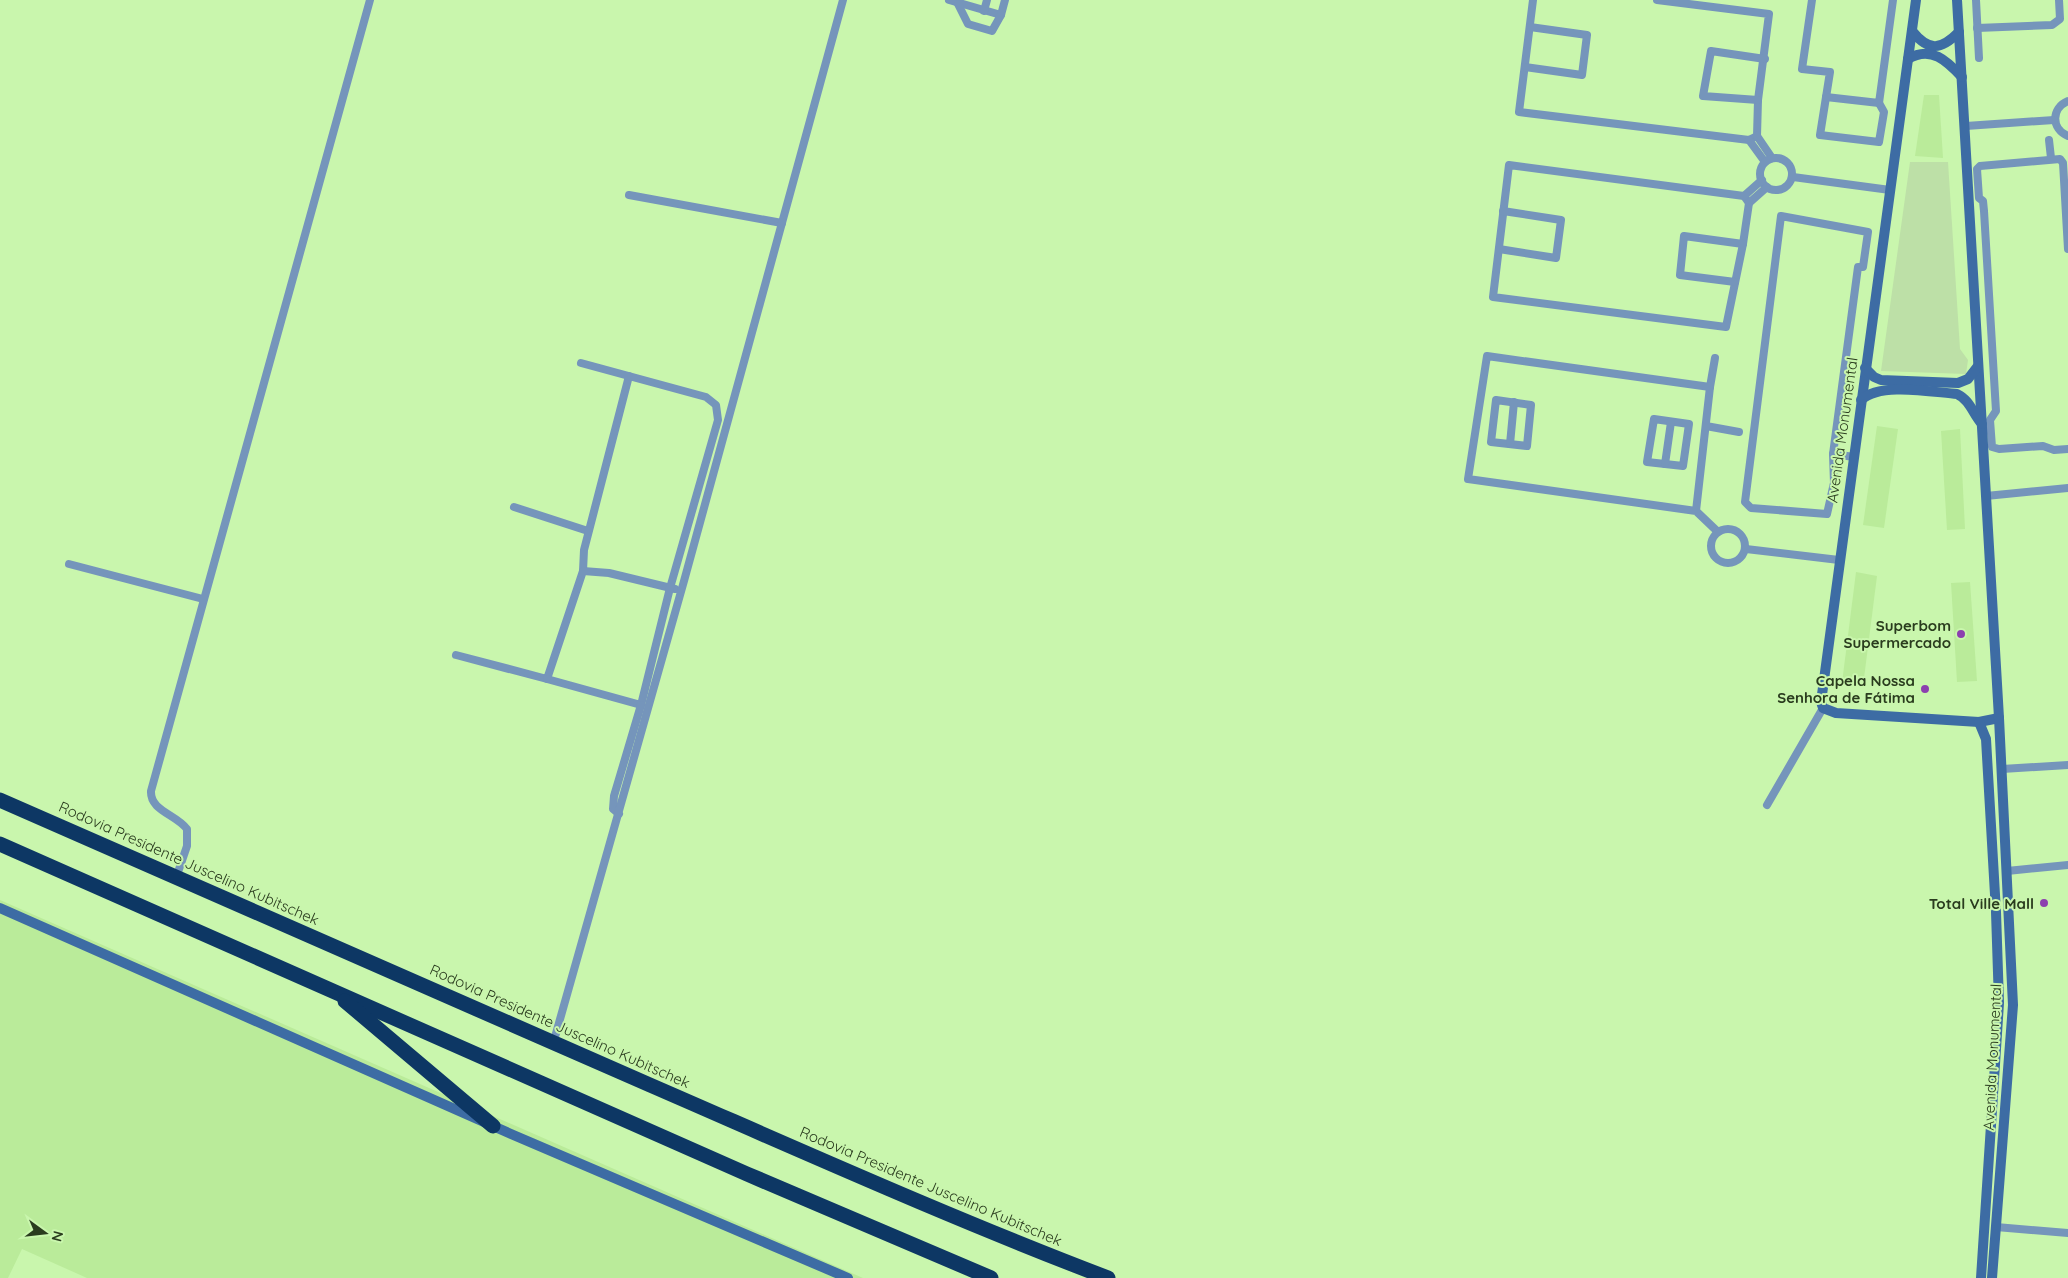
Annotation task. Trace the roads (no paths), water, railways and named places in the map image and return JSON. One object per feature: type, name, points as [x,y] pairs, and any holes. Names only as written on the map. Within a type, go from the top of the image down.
[{"type":"highway","name":"Rodovia Presidente Juscelino Kubitschek","points":[[0,800],[400,974],[553,1044],[996,1235],[1108,1278]]},
{"type":"highway","points":[[0,844],[978,1275],[991,1278]]},
{"type":"highway","points":[[332,991],[493,1126]]},
{"type":"street","points":[[176,878],[187,846],[187,828],[175,816],[154,806],[150,799],[151,791],[370,0]]},
{"type":"street","points":[[553,1044],[682,590],[843,0]]},
{"type":"street","points":[[949,0],[1001,15]]},
{"type":"street","points":[[984,11],[987,0]]},
{"type":"street","points":[[958,4],[968,24],[988,31],[995,30],[1005,0]]},
{"type":"street","points":[[1533,0],[1519,112],[1749,140],[1757,136]]},
{"type":"street","points":[[1657,0],[1769,14],[1758,100],[1757,136],[1768,160]]},
{"type":"street","points":[[1812,0],[1802,69],[1830,72],[1820,135],[1879,142],[1884,112],[1879,103],[1893,0]]},
{"type":"street","name":"Avenida Monumental","points":[[1823,708],[1821,696],[1916,0]]},
{"type":"street","name":"Avenida Monumental","points":[[1957,0],[2000,718],[2013,1005],[1992,1278]]},
{"type":"street","points":[[1976,0],[1979,58]]},
{"type":"street","points":[[1977,28],[2052,25],[2060,18],[2059,0]]},
{"type":"street","points":[[1524,66],[1582,76],[1587,35],[1530,27]]},
{"type":"street","points":[[1912,31],[1920,41],[1935,46],[1946,44],[1959,32]]},
{"type":"street","points":[[1758,100],[1703,96],[1711,51],[1764,59]]},
{"type":"street","points":[[1908,59],[1915,55],[1932,55],[1945,59],[1962,77]]},
{"type":"street","points":[[1826,97],[1879,103]]},
{"type":"street","points":[[2068,101],[2062,104],[2056,111],[2054,120],[2057,128],[2068,136]]},
{"type":"street","points":[[1966,126],[2054,120]]},
{"type":"street","points":[[1749,140],[1768,160],[1785,159],[1791,166],[1793,177],[1784,188],[1777,190],[1767,187],[1762,180],[1760,175],[1768,160]]},
{"type":"street","points":[[2049,140],[2051,158]]},
{"type":"street","points":[[2068,248],[2063,163],[2060,159],[2051,158],[1980,166],[1977,169],[1978,198],[1983,204],[1991,312],[1996,411],[1990,420],[1992,447],[1999,449],[2043,446],[2054,450],[2068,449]]},
{"type":"street","points":[[1762,180],[1746,200],[1744,244],[1726,327],[1492,297],[1509,165],[1746,200],[1767,187]]},
{"type":"street","points":[[1793,177],[1890,190]]},
{"type":"street","points":[[629,195],[782,223]]},
{"type":"street","points":[[1498,249],[1556,258],[1561,220],[1503,211]]},
{"type":"street","points":[[1781,216],[1868,232],[1863,267],[1858,267],[1833,454],[1834,483],[1827,514],[1751,508],[1745,502],[1781,216]]},
{"type":"street","points":[[1735,282],[1680,276],[1684,236],[1744,244]]},
{"type":"street","points":[[1975,298],[1990,297]]},
{"type":"street","points":[[1976,312],[1991,312]]},
{"type":"street","points":[[1710,387],[1487,356],[1468,479],[1696,511],[1718,532]]},
{"type":"street","points":[[1696,511],[1715,358]]},
{"type":"street","points":[[581,363],[706,397],[716,405],[718,411],[718,420],[670,588],[641,705],[614,796],[613,809],[618,814]]},
{"type":"street","points":[[1865,368],[1880,380],[1958,383],[1968,379],[1978,366]]},
{"type":"street","points":[[547,679],[583,571],[582,558],[588,530],[630,376]]},
{"type":"street","points":[[1861,400],[1867,394],[1880,391],[1957,394],[1968,401],[1973,413],[1982,424]]},
{"type":"street","points":[[1496,400],[1514,402],[1531,405],[1527,446],[1491,442],[1496,400]]},
{"type":"street","points":[[1510,444],[1514,402]]},
{"type":"street","points":[[1478,418],[1494,420]]},
{"type":"street","points":[[1654,419],[1689,424],[1686,446],[1683,466],[1648,462],[1654,419]]},
{"type":"street","points":[[1665,464],[1671,422]]},
{"type":"street","points":[[1706,426],[1739,432]]},
{"type":"street","points":[[1686,446],[1703,448]]},
{"type":"street","points":[[1833,454],[1854,458]]},
{"type":"street","points":[[1986,496],[2068,488]]},
{"type":"street","points":[[514,508],[588,530]]},
{"type":"street","points":[[1730,529],[1737,531],[1745,542],[1746,549],[1742,557],[1736,562],[1728,564],[1719,562],[1713,556],[1712,539],[1718,532],[1730,529]]},
{"type":"street","points":[[1746,549],[1839,560]]},
{"type":"street","points":[[69,564],[203,599]]},
{"type":"street","points":[[583,571],[609,573],[682,590]]},
{"type":"street","points":[[456,656],[641,705]]},
{"type":"street","points":[[1767,804],[1823,708],[1836,713],[1979,722],[2000,718]]},
{"type":"street","name":"Avenida Monumental","points":[[1979,722],[1986,739],[1999,1003],[1981,1278]]},
{"type":"street","points":[[2002,769],[2068,765]]},
{"type":"street","points":[[1991,826],[2004,825]]},
{"type":"street","points":[[2006,871],[2068,865]]},
{"type":"street","points":[[0,908],[493,1126],[848,1278]]},
{"type":"street","points":[[1996,912],[2008,912]]},
{"type":"street","points":[[1996,1227],[2068,1233]]},
{"type":"place","name":"Superbom Supermercado","points":[[1961,634]]},
{"type":"place","name":"Capela Nossa Senhora de Fátima","points":[[1925,689]]},
{"type":"place","name":"Total Ville Mall","points":[[2044,903]]}]
